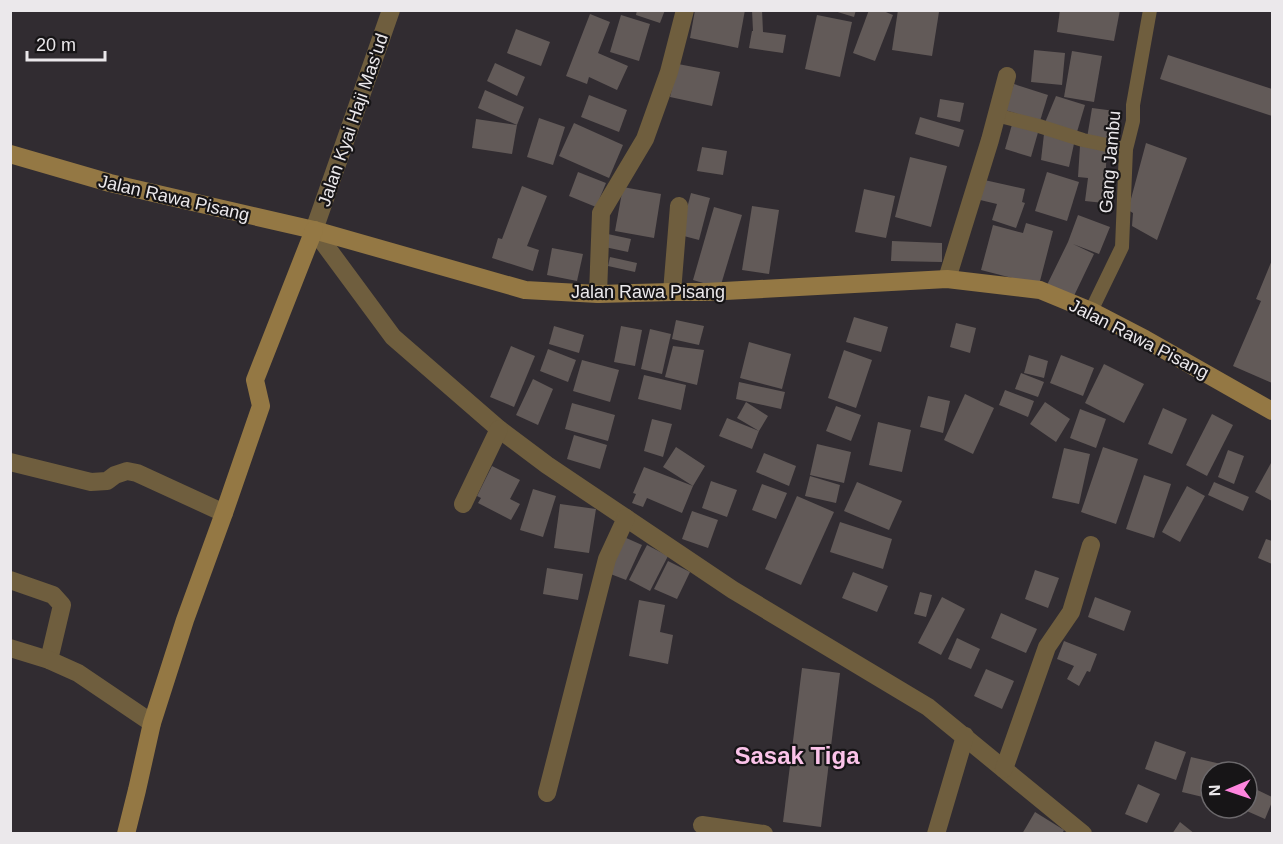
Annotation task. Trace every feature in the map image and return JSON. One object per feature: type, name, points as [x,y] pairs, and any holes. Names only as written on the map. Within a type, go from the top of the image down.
[{"type":"street","name":"Jalan Kyai Haji Mas'ud","points":[[314,230],[391,10]]},
{"type":"street","points":[[598,294],[601,213],[645,139],[669,72],[685,10]]},
{"type":"street","points":[[947,279],[990,140],[1007,76]]},
{"type":"street","name":"Jalan Rawa Pisang","points":[[10,154],[110,183],[314,230],[525,290],[598,294],[718,292],[947,279],[1040,290],[1091,311],[1145,339],[1272,411]]},
{"type":"street","points":[[672,292],[679,206]]},
{"type":"street","points":[[314,230],[393,337],[499,429],[547,465],[733,590],[928,707],[1083,834]]},
{"type":"street","points":[[126,834],[152,723],[185,620],[261,406],[255,380],[314,230]]},
{"type":"street","points":[[463,504],[499,429]]},
{"type":"street","points":[[10,462],[91,482],[107,481],[127,471],[137,473],[224,513]]},
{"type":"street","points":[[547,793],[608,559],[626,518]]},
{"type":"street","points":[[1005,769],[1047,647],[1071,612],[1091,545]]},
{"type":"street","points":[[10,580],[53,595],[62,605],[49,660]]},
{"type":"street","points":[[10,648],[49,660],[78,673],[152,723]]},
{"type":"street","points":[[936,834],[965,736]]},
{"type":"street","points":[[702,825],[764,834]]},
{"type":"lane","name":"Gang Jambu","points":[[1091,311],[1122,247],[1126,149],[1133,121],[1133,105],[1150,10]]},
{"type":"lane","points":[[996,115],[1083,140],[1126,149]]},
{"type":"building","points":[[637,10],[665,10],[660,23],[636,15]]},
{"type":"building","points":[[695,10],[745,10],[738,48],[690,38]]},
{"type":"building","points":[[752,10],[762,10],[763,32],[786,35],[783,53],[749,48],[753,31]]},
{"type":"building","points":[[831,10],[856,10],[854,17]]},
{"type":"building","points":[[869,10],[881,10],[893,15],[875,61],[853,53]]},
{"type":"building","points":[[898,10],[939,12],[932,56],[892,50]]},
{"type":"building","points":[[1060,10],[1120,10],[1114,41],[1057,32]]},
{"type":"building","points":[[590,14],[610,22],[598,53],[628,66],[617,90],[589,77],[587,84],[566,76]]},
{"type":"building","points":[[621,15],[650,24],[639,61],[610,52]]},
{"type":"building","points":[[817,15],[852,22],[840,77],[805,69]]},
{"type":"building","points":[[516,29],[550,42],[541,66],[507,53]]},
{"type":"building","points":[[1034,50],[1065,53],[1062,85],[1031,82]]},
{"type":"building","points":[[1072,51],[1102,56],[1094,102],[1064,97]]},
{"type":"building","points":[[1168,55],[1272,89],[1272,116],[1160,79]]},
{"type":"building","points":[[495,63],[525,77],[517,96],[487,81]]},
{"type":"building","points":[[678,64],[720,72],[712,106],[670,97]]},
{"type":"building","points":[[1014,84],[1048,95],[1040,121],[1005,110]]},
{"type":"building","points":[[485,90],[524,107],[517,125],[478,108]]},
{"type":"building","points":[[589,95],[627,110],[619,132],[581,117]]},
{"type":"building","points":[[1056,96],[1085,105],[1077,132],[1044,125]]},
{"type":"building","points":[[940,99],[964,103],[960,122],[937,117]]},
{"type":"building","points":[[1092,108],[1115,111],[1111,141],[1087,138]]},
{"type":"building","points":[[920,117],[964,130],[959,147],[915,134]]},
{"type":"building","points":[[539,118],[565,127],[553,165],[527,157]]},
{"type":"building","points":[[476,119],[517,125],[512,154],[472,148]]},
{"type":"building","points":[[1013,121],[1039,129],[1031,157],[1005,149]]},
{"type":"building","points":[[574,123],[623,145],[609,178],[559,156]]},
{"type":"building","points":[[1044,134],[1075,139],[1069,167],[1041,160]]},
{"type":"building","points":[[1146,143],[1187,158],[1157,240],[1132,226],[1133,213],[1128,210]]},
{"type":"building","points":[[1080,146],[1107,148],[1104,203],[1085,201],[1088,178],[1078,177]]},
{"type":"building","points":[[702,147],[727,151],[723,175],[697,171]]},
{"type":"building","points":[[910,157],[947,166],[931,227],[895,217]]},
{"type":"building","points":[[578,172],[606,183],[596,207],[569,196]]},
{"type":"building","points":[[1047,172],[1079,182],[1067,221],[1035,211]]},
{"type":"building","points":[[980,179],[1025,189],[1022,202],[1025,203],[1016,228],[992,220],[997,204],[976,199]]},
{"type":"building","points":[[522,186],[547,196],[527,246],[539,250],[533,271],[492,258],[498,238],[502,239]]},
{"type":"building","points":[[623,187],[661,194],[654,238],[615,231]]},
{"type":"building","points":[[864,189],[895,196],[886,238],[855,232]]},
{"type":"building","points":[[691,193],[710,198],[699,240],[680,235]]},
{"type":"building","points":[[752,206],[779,210],[769,274],[742,270]]},
{"type":"building","points":[[714,207],[742,215],[720,288],[693,280]]},
{"type":"building","points":[[1078,215],[1110,227],[1099,254],[1073,244],[1094,254],[1072,300],[1046,287],[1068,242]]},
{"type":"building","points":[[1026,223],[1053,231],[1039,285],[981,270],[993,225],[1023,233]]},
{"type":"building","points":[[603,233],[631,239],[628,252],[600,246]]},
{"type":"building","points":[[892,241],[942,243],[942,262],[891,261]]},
{"type":"building","points":[[552,248],[583,254],[577,281],[547,275]]},
{"type":"building","points":[[610,257],[637,263],[635,272],[608,266]]},
{"type":"building","points":[[1272,260],[1272,383],[1233,366],[1261,301],[1256,299]]},
{"type":"building","points":[[854,317],[888,327],[881,352],[846,342]]},
{"type":"building","points":[[676,320],[704,326],[699,345],[672,339]]},
{"type":"building","points":[[956,323],[976,328],[970,353],[950,347]]},
{"type":"building","points":[[554,326],[584,335],[579,353],[549,344]]},
{"type":"building","points":[[621,326],[642,330],[635,366],[614,362]]},
{"type":"building","points":[[650,329],[671,334],[662,374],[641,369]]},
{"type":"building","points":[[749,342],[791,354],[782,389],[740,378]]},
{"type":"building","points":[[511,346],[535,356],[514,407],[490,397]]},
{"type":"building","points":[[673,346],[704,350],[697,385],[665,377]]},
{"type":"building","points":[[548,349],[576,360],[568,382],[540,371]]},
{"type":"building","points":[[844,350],[872,360],[856,408],[828,398]]},
{"type":"building","points":[[1029,355],[1048,361],[1044,378],[1024,373]]},
{"type":"building","points":[[1061,355],[1094,368],[1083,396],[1050,383]]},
{"type":"building","points":[[582,360],[619,370],[610,402],[573,391]]},
{"type":"building","points":[[1104,364],[1144,384],[1124,423],[1085,403]]},
{"type":"building","points":[[1021,373],[1044,382],[1038,397],[1015,389]]},
{"type":"building","points":[[644,375],[686,385],[681,410],[638,399]]},
{"type":"building","points":[[533,379],[553,389],[538,425],[516,415]]},
{"type":"building","points":[[739,382],[785,392],[781,409],[736,399]]},
{"type":"building","points":[[1005,390],[1034,401],[1028,417],[999,405]]},
{"type":"building","points":[[965,394],[994,408],[973,454],[944,440]]},
{"type":"building","points":[[928,396],[950,401],[943,433],[920,427]]},
{"type":"building","points":[[746,402],[768,416],[759,431],[737,418]]},
{"type":"building","points":[[1045,402],[1070,419],[1056,442],[1030,424]]},
{"type":"building","points":[[572,403],[615,415],[608,441],[565,429]]},
{"type":"building","points":[[836,406],[861,415],[851,441],[826,431]]},
{"type":"building","points":[[1163,408],[1187,419],[1172,454],[1148,444]]},
{"type":"building","points":[[1080,409],[1106,419],[1096,448],[1070,438]]},
{"type":"building","points":[[1212,414],[1233,425],[1207,476],[1186,465]]},
{"type":"building","points":[[727,418],[759,431],[752,449],[719,436]]},
{"type":"building","points":[[652,419],[672,424],[663,457],[644,451]]},
{"type":"building","points":[[878,422],[911,430],[902,472],[869,465]]},
{"type":"building","points":[[574,435],[607,445],[600,469],[567,459]]},
{"type":"building","points":[[817,444],[851,452],[844,483],[810,475]]},
{"type":"building","points":[[676,447],[705,466],[693,486],[663,467]]},
{"type":"building","points":[[1103,447],[1138,459],[1116,524],[1081,512]]},
{"type":"building","points":[[1064,448],[1090,454],[1079,504],[1052,498]]},
{"type":"building","points":[[1228,450],[1244,456],[1234,484],[1218,477]]},
{"type":"building","points":[[764,453],[796,466],[789,486],[756,472]]},
{"type":"building","points":[[1272,464],[1272,501],[1255,492]]},
{"type":"building","points":[[492,466],[520,480],[510,499],[520,504],[511,520],[478,503],[481,498],[477,496]]},
{"type":"building","points":[[644,467],[693,486],[682,513],[647,498],[643,507],[632,503],[636,494],[633,493]]},
{"type":"building","points":[[1144,475],[1171,484],[1154,538],[1126,529]]},
{"type":"building","points":[[810,476],[840,485],[836,503],[805,496]]},
{"type":"building","points":[[711,481],[737,490],[727,517],[702,508]]},
{"type":"building","points":[[857,482],[902,501],[889,530],[844,511]]},
{"type":"building","points":[[1214,482],[1249,497],[1243,511],[1208,495]]},
{"type":"building","points":[[762,484],[787,493],[776,519],[752,510]]},
{"type":"building","points":[[1187,486],[1205,496],[1180,542],[1162,532]]},
{"type":"building","points":[[533,489],[556,496],[543,537],[520,530]]},
{"type":"building","points":[[797,496],[834,512],[801,585],[765,569]]},
{"type":"building","points":[[560,504],[596,509],[589,553],[554,548]]},
{"type":"building","points":[[692,511],[718,520],[708,548],[682,539]]},
{"type":"building","points":[[840,522],[892,539],[883,569],[830,552]]},
{"type":"building","points":[[624,537],[642,545],[626,580],[608,573]]},
{"type":"building","points":[[1266,539],[1272,541],[1272,564],[1258,558]]},
{"type":"building","points":[[647,545],[668,556],[650,591],[629,580]]},
{"type":"building","points":[[668,561],[690,572],[677,599],[654,589]]},
{"type":"building","points":[[547,568],[583,574],[578,600],[543,594]]},
{"type":"building","points":[[1035,570],[1059,578],[1048,608],[1025,599]]},
{"type":"building","points":[[853,572],[888,586],[877,612],[842,598]]},
{"type":"building","points":[[920,592],[932,595],[926,617],[914,614]]},
{"type":"building","points":[[942,597],[965,609],[941,655],[918,643]]},
{"type":"building","points":[[1095,597],[1131,611],[1124,631],[1088,617]]},
{"type":"building","points":[[639,600],[665,605],[660,632],[673,635],[668,664],[629,656]]},
{"type":"building","points":[[1001,613],[1037,629],[1026,653],[991,638]]},
{"type":"building","points":[[957,638],[980,649],[971,669],[948,659]]},
{"type":"building","points":[[1064,641],[1097,654],[1090,672],[1087,671],[1079,686],[1067,679],[1074,666],[1057,659]]},
{"type":"building","points":[[802,668],[840,673],[821,827],[783,822]]},
{"type":"building","points":[[986,669],[1014,681],[1002,709],[974,696]]},
{"type":"building","points":[[1155,741],[1186,752],[1176,780],[1145,769]]},
{"type":"building","points":[[1191,757],[1204,760],[1199,760],[1199,796],[1182,792]]},
{"type":"building","points":[[1138,784],[1160,794],[1147,823],[1125,814]]},
{"type":"building","points":[[1259,791],[1272,797],[1265,819],[1259,816]]},
{"type":"building","points":[[1035,812],[1064,830],[1062,834],[1022,834]]},
{"type":"building","points":[[1180,822],[1195,834],[1172,834]]},
{"type":"district","name":"Sasak Tiga","points":[[797,756]]}]
